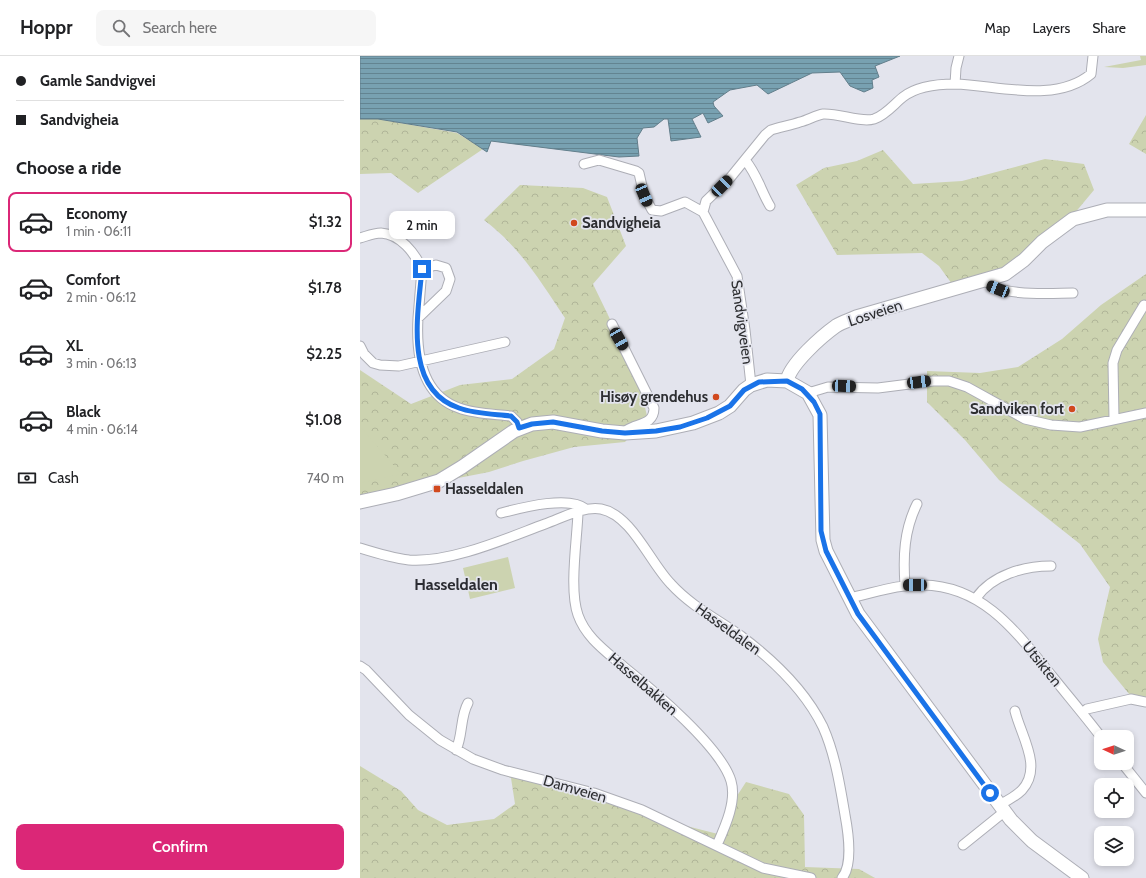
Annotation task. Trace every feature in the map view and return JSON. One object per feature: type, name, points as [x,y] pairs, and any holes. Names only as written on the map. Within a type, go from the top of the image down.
[{"type":"street","points":[[955,84],[956,68],[960,56]]},
{"type":"street","points":[[584,164],[599,160],[639,173],[644,195],[652,210],[661,211],[685,202],[703,212],[706,201],[746,160],[765,135],[771,130],[822,114],[839,114],[860,119],[873,120],[883,115],[904,96],[917,88],[955,84],[1032,91],[1064,88],[1083,80],[1091,74],[1093,56]]},
{"type":"street","points":[[746,160],[753,169],[761,192],[770,206]]},
{"type":"street","name":"Losveien","points":[[787,381],[788,375],[795,365],[825,335],[838,325],[856,317],[1005,274],[1024,260],[1042,242],[1073,219],[1107,210],[1146,210]]},
{"type":"street","name":"Sandvigveien","points":[[703,212],[737,276],[751,385]]},
{"type":"street","points":[[360,238],[375,233],[384,233],[396,238],[406,245],[416,257],[422,269],[417,337],[422,372],[431,388],[444,401],[460,409],[511,416],[517,422],[519,428]]},
{"type":"street","points":[[418,318],[446,290],[450,279],[446,268],[436,265],[422,269]]},
{"type":"street","points":[[986,280],[990,286],[998,289],[1026,292],[1073,293]]},
{"type":"street","points":[[1114,419],[1113,363],[1117,350],[1144,305]]},
{"type":"street","points":[[612,324],[654,408],[654,414],[649,422],[628,429],[625,433]]},
{"type":"street","points":[[360,346],[364,354],[373,363],[380,366],[400,366],[505,342]]},
{"type":"street","name":"Sandvigveien","points":[[360,502],[396,494],[439,481],[519,428],[532,424],[553,422],[602,431],[625,433],[656,431],[680,427],[707,418],[730,406],[744,390],[751,385],[767,380],[787,381]]},
{"type":"street","points":[[787,381],[808,393],[820,414],[823,540],[849,598],[858,614],[1002,809],[1032,841],[1082,878]]},
{"type":"street","points":[[808,393],[818,388],[828,387],[878,388],[933,381],[949,381],[967,387],[1026,419],[1051,425],[1080,427],[1146,413]]},
{"type":"street","points":[[501,513],[532,506],[562,503],[582,505],[582,511]]},
{"type":"street","points":[[904,585],[906,531],[909,519],[917,504]]},
{"type":"street","name":"Hasseldalen","points":[[360,548],[377,554],[409,560],[449,556],[582,511],[600,509],[615,513],[629,527],[670,583],[687,600],[741,636],[775,663],[804,696],[823,727],[840,783],[848,841],[847,869],[842,878]]},
{"type":"street","name":"Hasselbakken","points":[[582,511],[574,594],[578,616],[588,634],[602,648],[657,693],[724,764],[731,782],[732,797],[724,830],[717,845]]},
{"type":"street","points":[[976,598],[991,582],[1004,576],[1025,568],[1051,566]]},
{"type":"street","name":"Utsikten","points":[[849,598],[904,585],[925,585],[947,588],[976,598],[1001,617],[1016,632],[1083,712],[1096,730]]},
{"type":"street","name":"Damveien","points":[[360,666],[366,670],[409,715],[456,750],[473,759],[504,770],[594,793],[642,810],[763,868],[811,878]]},
{"type":"street","points":[[1083,712],[1087,709],[1131,699],[1146,702]]},
{"type":"street","points":[[456,750],[461,739],[464,711],[468,703]]},
{"type":"street","points":[[963,845],[1022,790],[1031,775],[1032,768],[1027,747],[1015,712]]},
{"type":"street","points":[[1128,770],[1146,793]]},
{"type":"green space","points":[[1140,56],[1146,56],[1146,65],[1123,68],[1104,67],[1141,60]]},
{"type":"green space","points":[[1146,115],[1146,154],[1129,144]]},
{"type":"green space","points":[[360,119],[378,119],[457,133],[483,149],[418,193],[391,173],[360,174]]},
{"type":"green space","points":[[883,150],[913,184],[962,181],[1045,159],[1084,164],[1094,190],[1074,214],[1002,273],[952,284],[939,266],[922,253],[837,255],[796,185],[824,168],[857,161]]},
{"type":"green space","points":[[520,185],[583,188],[607,197],[626,246],[593,284],[638,377],[647,416],[625,442],[574,447],[489,472],[438,482],[360,506],[360,370],[411,404],[460,385],[512,379],[554,349],[565,318],[529,265],[497,230],[484,220]]},
{"type":"green space","points":[[1146,274],[1146,701],[1138,705],[1103,662],[1098,639],[1110,587],[1080,544],[999,480],[965,440],[927,402],[927,371],[980,373],[1018,367],[1062,339],[1101,305]]},
{"type":"green space","points":[[360,426],[401,474],[360,483]]},
{"type":"green space","points":[[508,557],[515,588],[470,599],[463,568]]},
{"type":"green space","points":[[360,766],[401,791],[418,810],[447,825],[494,819],[515,804],[511,778],[491,770],[518,771],[667,821],[718,834],[735,799],[746,782],[789,794],[804,815],[805,867],[859,869],[875,878],[360,878]]},
{"type":"water","points":[[360,56],[900,56],[875,66],[879,77],[872,80],[873,88],[864,92],[850,86],[840,72],[812,73],[768,94],[757,85],[730,90],[713,102],[714,106],[723,116],[708,123],[703,113],[692,119],[701,137],[671,141],[668,119],[664,119],[654,127],[643,128],[637,138],[639,156],[619,157],[491,141],[487,152],[457,132],[378,119],[360,119]]},
{"type":"place","name":"Sandvigheia","points":[[574,223]]},
{"type":"place","name":"Hisøy grendehus","points":[[716,397]]},
{"type":"place","name":"Sandviken fort","points":[[1072,409]]},
{"type":"place","name":"Hasseldalen","points":[[437,489]]},
{"type":"district","name":"Hasseldalen","points":[[456,584]]},
{"type":"route","points":[[422,269],[417,337],[422,372],[431,388],[444,401],[460,409],[511,416],[517,422],[519,428],[541,422],[553,422],[602,431],[641,433],[680,427],[719,413],[730,406],[744,390],[751,385],[767,380],[787,381],[808,393],[820,414],[821,531],[826,551],[858,614],[990,793]]}]
